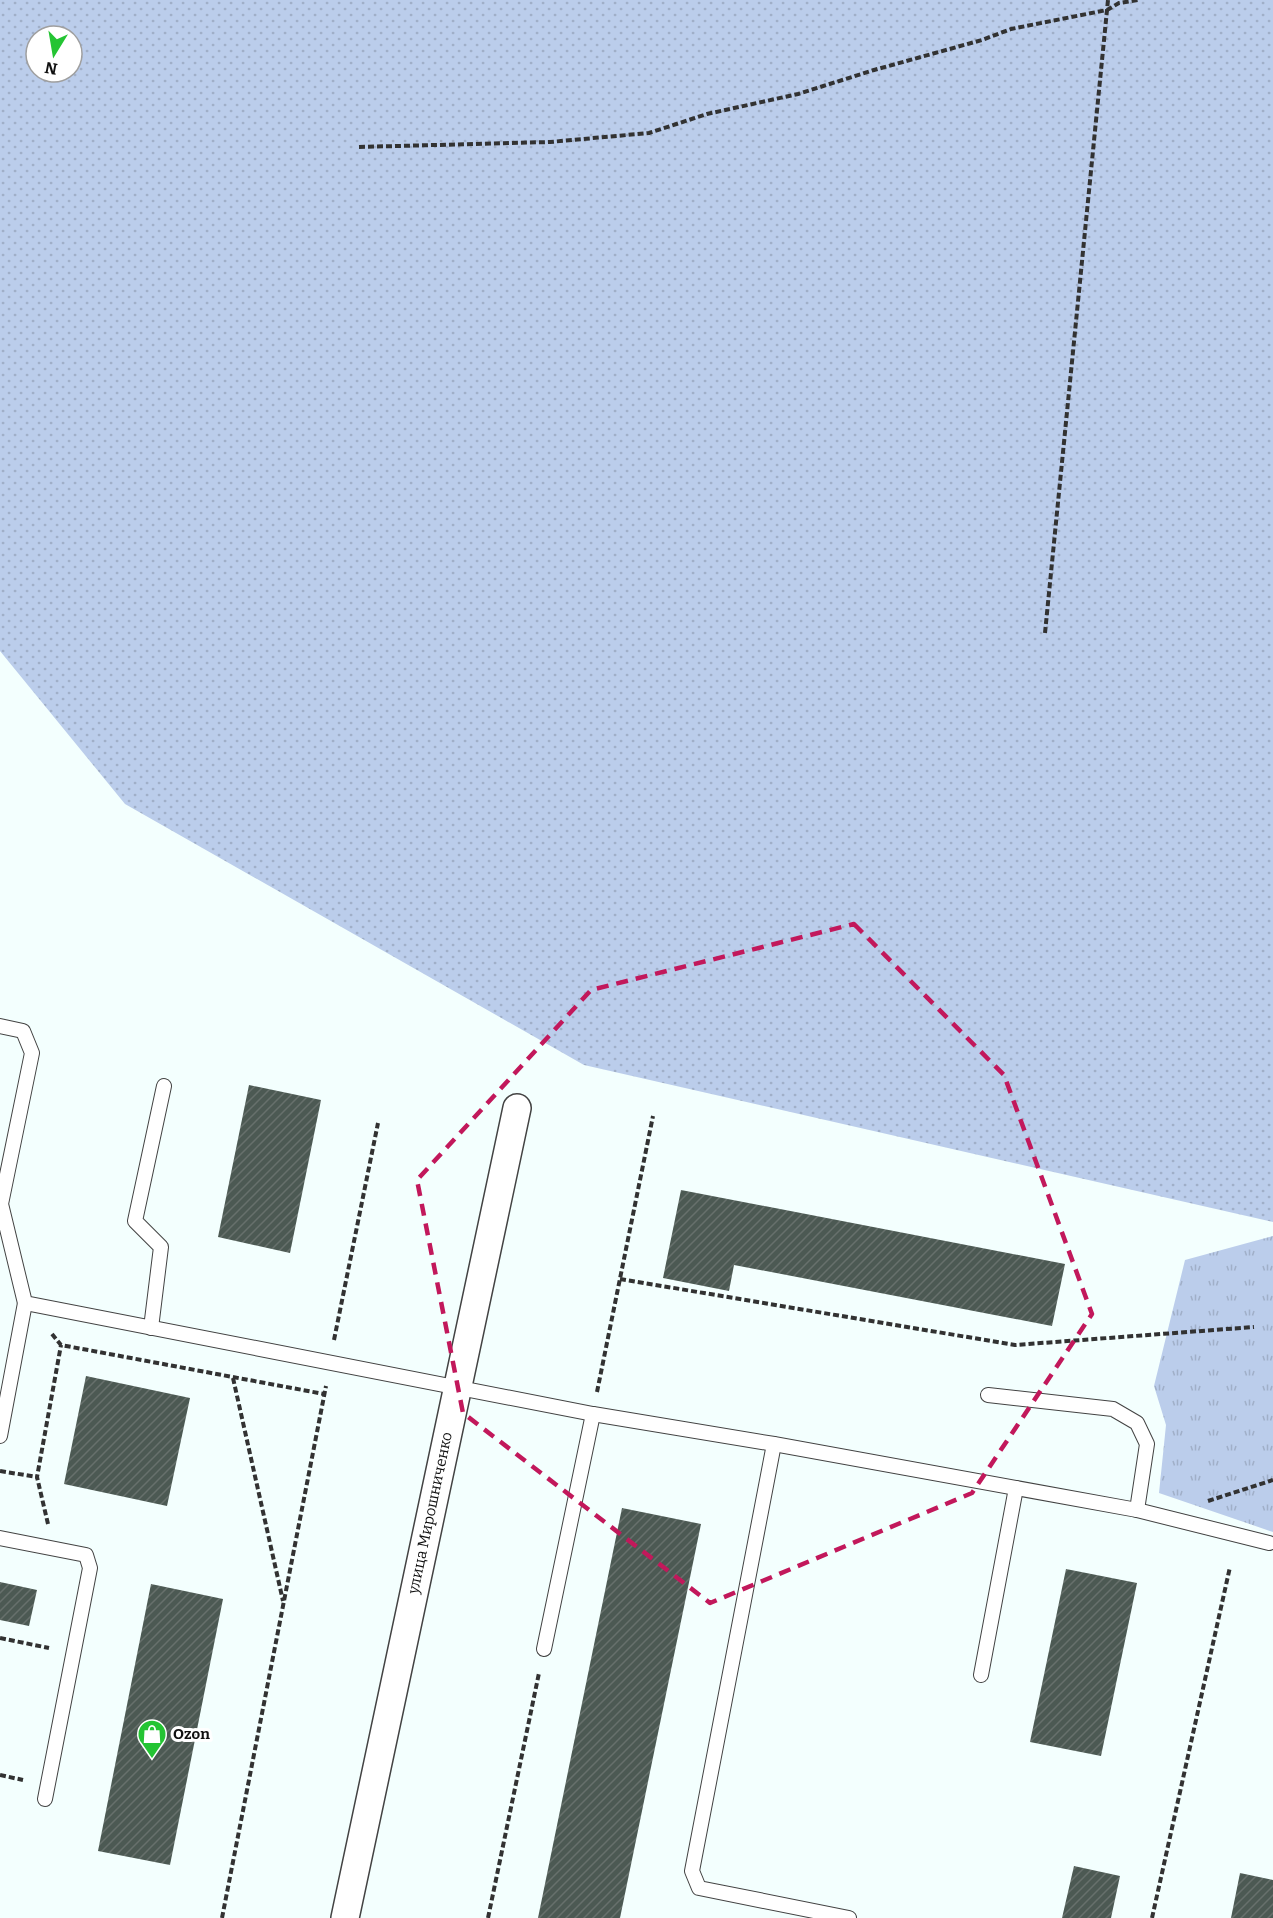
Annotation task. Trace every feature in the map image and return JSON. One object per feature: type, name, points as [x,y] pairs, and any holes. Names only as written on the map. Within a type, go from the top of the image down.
[{"type":"street","name":"улица Мирошниченко","points":[[345,1918],[456,1386],[517,1108]]},
{"type":"lane","points":[[0,1026],[23,1031],[32,1053],[1,1204],[25,1303],[0,1436]]},
{"type":"lane","points":[[151,1328],[161,1247],[135,1221],[164,1086]]},
{"type":"lane","points":[[25,1303],[593,1414],[774,1444],[1137,1510],[1269,1543]]},
{"type":"lane","points":[[988,1395],[1113,1409],[1137,1423],[1147,1444],[1137,1510]]},
{"type":"lane","points":[[544,1649],[593,1414]]},
{"type":"lane","points":[[774,1444],[692,1871],[699,1888],[849,1918]]},
{"type":"lane","points":[[981,1675],[1016,1488]]},
{"type":"lane","points":[[0,1538],[86,1555],[90,1568],[45,1799]]},
{"type":"path","points":[[1045,633],[1108,0]]},
{"type":"path","points":[[360,147],[550,142],[649,133],[706,114],[798,94],[982,40],[1011,29],[1107,10],[1119,3],[1138,0]]},
{"type":"path","points":[[593,1414],[653,1116]]},
{"type":"path","points":[[222,1918],[378,1123]]},
{"type":"path","points":[[620,1279],[1015,1345],[1254,1327]]},
{"type":"path","points":[[25,1303],[62,1345],[324,1394]]},
{"type":"path","points":[[53,1548],[37,1477],[62,1345]]},
{"type":"path","points":[[233,1378],[284,1605]]},
{"type":"path","points":[[0,1471],[37,1477]]},
{"type":"path","points":[[1162,1516],[1273,1480]]},
{"type":"path","points":[[1152,1918],[1230,1567]]},
{"type":"path","points":[[0,1638],[73,1652]]},
{"type":"path","points":[[488,1918],[544,1649]]},
{"type":"highlighted area","points":[[854,924],[1004,1075],[1092,1314],[972,1493],[710,1603],[463,1413],[417,1180],[591,990]]},
{"type":"green space","points":[[0,0],[1273,0],[1273,1222],[584,1065],[125,804],[0,651]]},
{"type":"green space","points":[[1273,1236],[1273,1532],[1159,1493],[1166,1425],[1154,1386],[1185,1260]]},
{"type":"building","points":[[249,1085],[321,1100],[290,1253],[218,1237]]},
{"type":"building","points":[[681,1190],[1065,1264],[1052,1326],[734,1265],[729,1291],[663,1278]]},
{"type":"building","points":[[86,1376],[190,1398],[167,1506],[64,1484]]},
{"type":"building","points":[[622,1508],[701,1524],[620,1918],[538,1918]]},
{"type":"building","points":[[1066,1569],[1137,1583],[1101,1756],[1030,1742]]},
{"type":"building","points":[[0,1582],[37,1590],[29,1626],[0,1620]]},
{"type":"building","points":[[151,1584],[223,1599],[170,1865],[98,1851]]},
{"type":"building","points":[[1074,1866],[1120,1876],[1111,1918],[1062,1918]]},
{"type":"building","points":[[1240,1873],[1273,1880],[1273,1918],[1231,1918]]},
{"type":"place","name":"Ozon","points":[[152,1760]]}]
